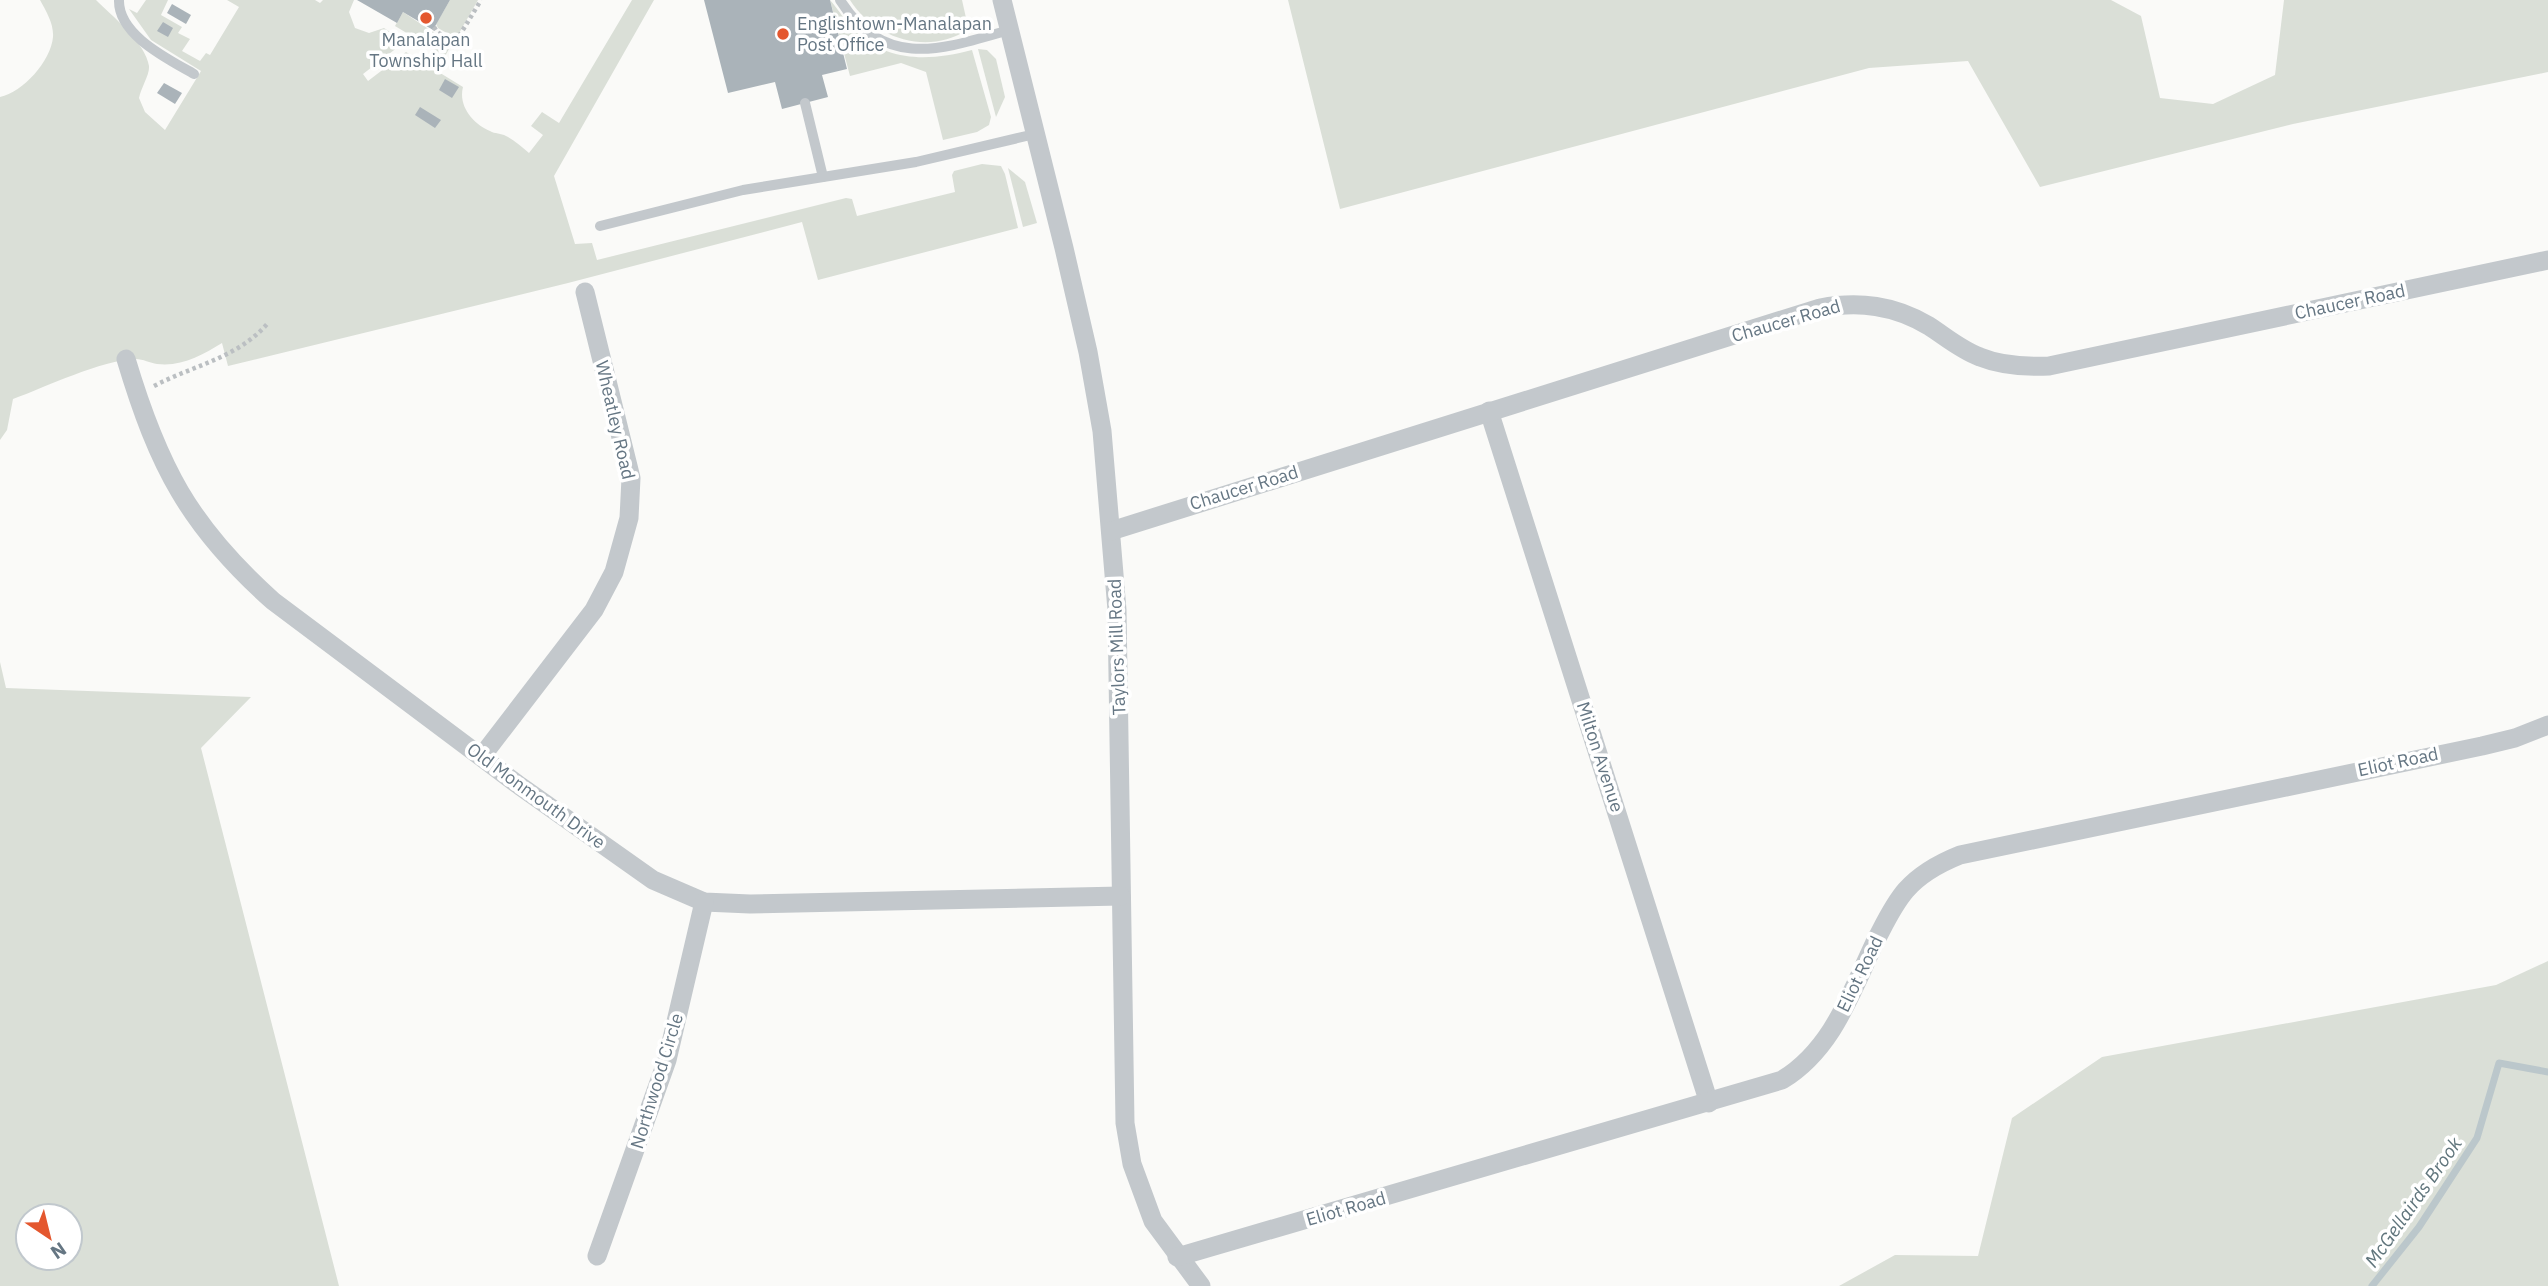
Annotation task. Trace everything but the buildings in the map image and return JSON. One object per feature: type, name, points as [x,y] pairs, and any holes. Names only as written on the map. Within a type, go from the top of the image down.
[{"type":"street","name":"Taylors Mill Road","points":[[1002,0],[1088,352],[1102,431],[1117,610],[1125,1123],[1128,1144],[1153,1221],[1200,1286]]},
{"type":"street","name":"Chaucer Road","points":[[1111,531],[1820,308],[1845,303],[1875,305],[1904,314],[1931,328],[1956,346],[1980,357],[2014,366],[2049,366],[2548,260]]},
{"type":"street","name":"Wheatley Road","points":[[482,756],[594,610],[614,572],[629,518],[631,478],[585,292]]},
{"type":"street","name":"Old Monmouth Drive","points":[[126,359],[144,418],[168,474],[192,514],[223,553],[273,601],[653,880],[704,902],[750,904],[1121,896]]},
{"type":"street","name":"Milton Avenue","points":[[1489,411],[1709,1102]]},
{"type":"street","name":"Eliot Road","points":[[1177,1256],[1782,1080],[1810,1059],[1833,1030],[1890,912],[1907,889],[1930,870],[1960,855],[2482,746],[2548,725]]},
{"type":"street","name":"Northwood Circle","points":[[597,1256],[667,1060],[704,902]]},
{"type":"lane","points":[[118,0],[123,17],[144,43],[194,74]]},
{"type":"lane","points":[[841,0],[857,22],[870,33],[887,42],[915,50],[946,48],[1009,30]]},
{"type":"lane","points":[[804,103],[823,177]]},
{"type":"lane","points":[[600,226],[727,193],[916,162],[1035,134]]},
{"type":"path","points":[[434,27],[454,46],[481,0]]},
{"type":"path","points":[[137,395],[235,351],[257,336],[268,323]]},
{"type":"shaded area","points":[[40,0],[96,0],[127,30],[142,48],[149,66],[139,98],[145,112],[165,130],[201,71],[151,40],[129,9],[137,13],[146,0],[168,0],[161,15],[182,27],[178,33],[190,39],[182,51],[200,61],[206,53],[210,55],[239,7],[227,0],[315,0],[320,3],[323,0],[354,0],[349,12],[355,28],[369,33],[384,28],[390,32],[386,39],[398,47],[363,74],[368,81],[406,52],[463,87],[465,107],[478,124],[502,134],[529,153],[543,135],[531,126],[542,112],[559,123],[632,0],[654,0],[554,176],[575,244],[592,243],[597,260],[846,198],[852,199],[857,216],[955,192],[952,175],[954,171],[982,164],[1001,166],[1018,228],[818,280],[802,222],[568,283],[228,366],[222,343],[199,356],[175,364],[157,364],[136,359],[107,364],[13,399],[7,430],[0,440],[0,97],[18,89],[34,74],[47,56],[53,37],[52,27]]},
{"type":"shaded area","points":[[450,0],[478,0],[458,35],[452,36],[436,24]]},
{"type":"shaded area","points":[[830,0],[854,30],[867,41],[895,54],[925,57],[972,50],[991,117],[989,125],[977,132],[943,140],[926,72],[901,63],[850,76]]},
{"type":"shaded area","points":[[850,0],[962,0],[968,27],[951,38],[935,42],[902,39],[873,24]]},
{"type":"shaded area","points":[[1288,0],[2111,0],[2141,16],[2160,98],[2213,104],[2275,75],[2284,0],[2548,0],[2548,72],[2293,124],[2040,187],[1968,61],[1869,68],[1340,209]]},
{"type":"shaded area","points":[[403,12],[448,42],[449,49],[445,56],[395,26]]},
{"type":"shaded area","points":[[978,49],[987,50],[996,59],[1005,97],[996,117]]},
{"type":"shaded area","points":[[1008,168],[1025,182],[1037,223],[1023,227]]},
{"type":"shaded area","points":[[0,662],[6,688],[251,697],[201,748],[339,1286],[0,1286]]},
{"type":"shaded area","points":[[2548,961],[2548,1286],[1839,1286],[1895,1255],[1978,1256],[2012,1118],[2102,1057],[2496,985]]},
{"type":"waterway","name":"McGellairds Brook","points":[[2372,1286],[2419,1227],[2477,1138],[2499,1063],[2548,1072]]},
{"type":"place","name":"Manalapan Township Hall","points":[[426,18]]},
{"type":"place","name":"Englishtown-Manalapan Post Office","points":[[783,34]]}]
